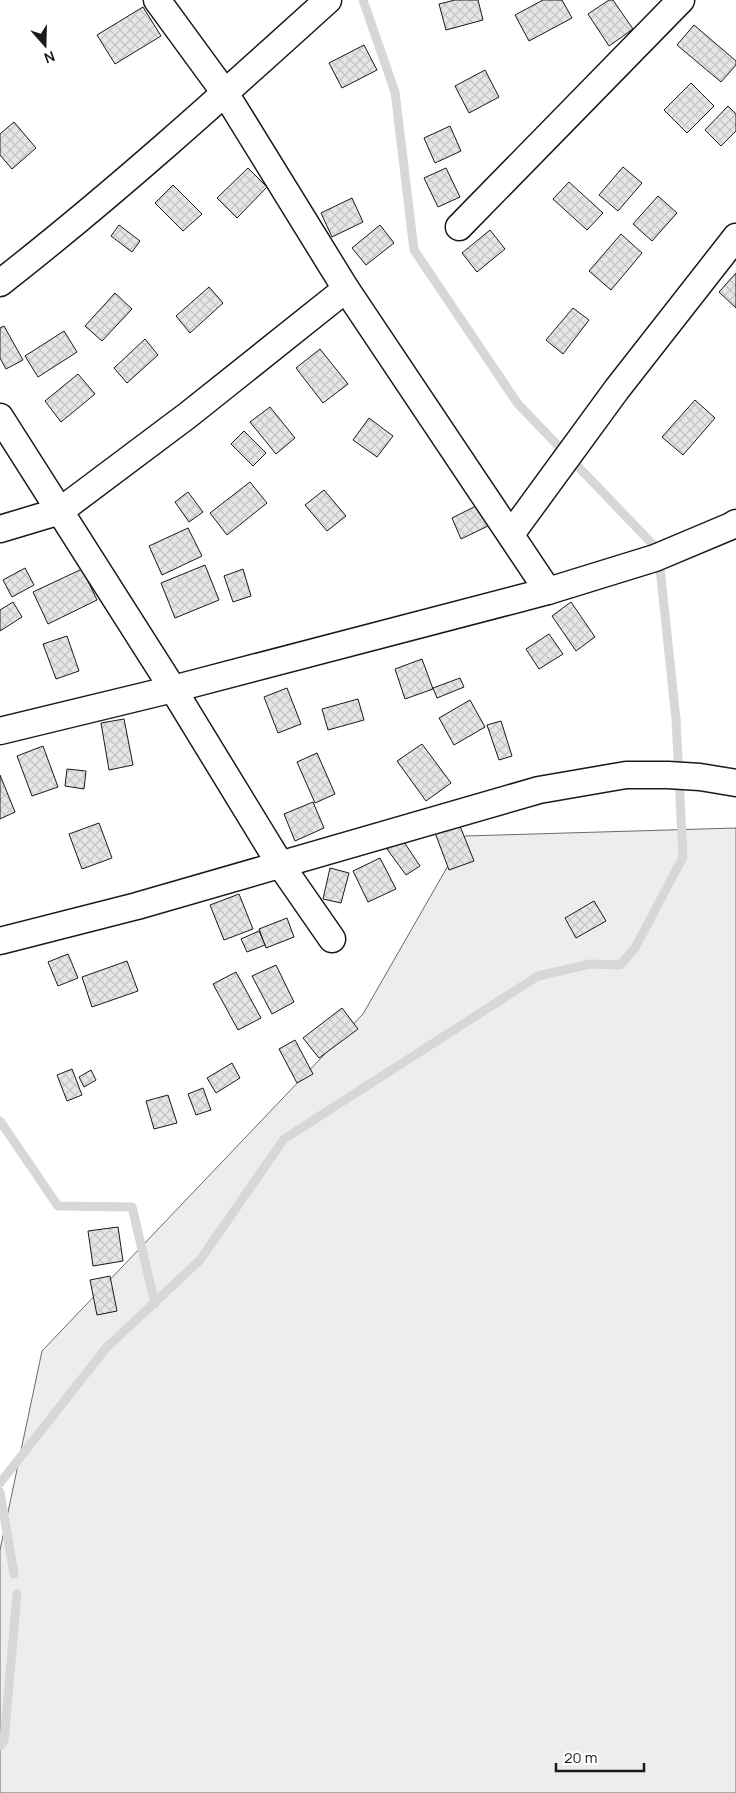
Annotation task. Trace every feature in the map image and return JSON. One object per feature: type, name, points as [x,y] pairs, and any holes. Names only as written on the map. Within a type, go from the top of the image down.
[{"type":"street","points":[[157,0],[225,93],[346,289],[548,591]]},
{"type":"street","points":[[0,283],[58,238],[225,93],[328,0]]},
{"type":"street","points":[[459,227],[681,0]]},
{"type":"street","points":[[511,534],[580,439],[736,237]]},
{"type":"street","points":[[0,530],[60,511],[188,415],[346,289]]},
{"type":"street","points":[[0,418],[173,689],[280,864],[332,939]]},
{"type":"street","points":[[0,731],[173,689],[548,591],[660,555],[731,526],[736,522]]},
{"type":"street","points":[[0,941],[137,906],[539,790],[626,775],[700,777],[736,783]]},
{"type":"shaded area","points":[[736,828],[736,1793],[0,1793],[0,1550],[42,1351],[363,1014],[465,836]]},
{"type":"building","points":[[455,0],[478,0],[483,20],[446,30],[439,4]]},
{"type":"building","points":[[543,0],[562,0],[572,18],[529,41],[515,15]]},
{"type":"building","points":[[609,0],[613,0],[633,29],[609,46],[588,14]]},
{"type":"building","points":[[143,7],[161,36],[115,64],[97,35]]},
{"type":"building","points":[[694,25],[736,61],[736,65],[721,82],[677,45]]},
{"type":"building","points":[[364,45],[377,70],[342,88],[329,63]]},
{"type":"building","points":[[485,70],[499,97],[469,113],[455,86]]},
{"type":"building","points":[[691,83],[714,106],[687,133],[664,110]]},
{"type":"building","points":[[728,106],[736,114],[736,131],[721,146],[705,130]]},
{"type":"building","points":[[14,122],[36,148],[12,169],[0,155],[0,134]]},
{"type":"building","points":[[450,126],[461,151],[435,163],[424,138]]},
{"type":"building","points":[[623,167],[642,183],[618,211],[599,195]]},
{"type":"building","points":[[248,168],[267,187],[237,218],[217,198]]},
{"type":"building","points":[[446,168],[460,197],[438,207],[424,178]]},
{"type":"building","points":[[569,182],[603,213],[587,230],[553,199]]},
{"type":"building","points":[[173,185],[202,214],[183,231],[155,203]]},
{"type":"building","points":[[658,196],[677,213],[652,241],[633,224]]},
{"type":"building","points":[[352,198],[363,222],[332,237],[321,213]]},
{"type":"building","points":[[119,225],[140,241],[132,252],[111,236]]},
{"type":"building","points":[[380,225],[394,243],[366,265],[352,248]]},
{"type":"building","points":[[490,230],[505,249],[477,272],[462,253]]},
{"type":"building","points":[[621,234],[642,253],[611,290],[589,271]]},
{"type":"building","points":[[736,273],[736,308],[719,292]]},
{"type":"building","points":[[209,287],[223,303],[190,333],[176,316]]},
{"type":"building","points":[[115,293],[132,309],[102,341],[85,326]]},
{"type":"building","points":[[573,308],[589,320],[563,354],[546,340]]},
{"type":"building","points":[[4,326],[23,360],[6,369],[0,358],[0,328]]},
{"type":"building","points":[[64,331],[77,352],[38,377],[25,356]]},
{"type":"building","points":[[145,339],[158,355],[127,383],[114,368]]},
{"type":"building","points":[[320,349],[348,384],[323,403],[296,368]]},
{"type":"building","points":[[78,374],[95,394],[61,422],[45,401]]},
{"type":"building","points":[[695,400],[715,418],[683,455],[662,437]]},
{"type":"building","points":[[270,407],[295,438],[276,454],[250,422]]},
{"type":"building","points":[[369,418],[393,436],[377,457],[353,440]]},
{"type":"building","points":[[244,431],[266,453],[253,466],[231,444]]},
{"type":"building","points":[[250,482],[267,503],[227,535],[210,513]]},
{"type":"building","points":[[324,490],[346,516],[327,531],[305,505]]},
{"type":"building","points":[[188,492],[203,512],[189,522],[175,502]]},
{"type":"building","points":[[480,504],[490,525],[461,539],[452,518]]},
{"type":"building","points":[[188,528],[202,556],[162,575],[149,546]]},
{"type":"building","points":[[205,565],[219,600],[175,618],[161,583]]},
{"type":"building","points":[[25,568],[34,585],[12,597],[3,580]]},
{"type":"building","points":[[82,569],[97,600],[48,624],[33,592]]},
{"type":"building","points":[[243,569],[251,596],[233,602],[224,576]]},
{"type":"building","points":[[13,602],[22,617],[0,631],[0,610]]},
{"type":"building","points":[[571,602],[595,637],[576,651],[552,616]]},
{"type":"building","points":[[549,634],[563,654],[539,669],[526,649]]},
{"type":"building","points":[[67,636],[79,671],[56,679],[43,644]]},
{"type":"building","points":[[422,659],[433,689],[405,699],[395,669]]},
{"type":"building","points":[[460,678],[464,687],[437,698],[433,688]]},
{"type":"building","points":[[287,688],[301,724],[278,733],[264,697]]},
{"type":"building","points":[[358,699],[364,720],[328,730],[322,709]]},
{"type":"building","points":[[470,700],[485,727],[454,745],[439,718]]},
{"type":"building","points":[[124,719],[133,765],[109,770],[101,723]]},
{"type":"building","points":[[501,721],[512,756],[499,760],[487,725]]},
{"type":"building","points":[[422,744],[451,783],[426,801],[397,761]]},
{"type":"building","points":[[43,746],[58,787],[32,796],[17,756]]},
{"type":"building","points":[[317,753],[335,794],[315,803],[297,762]]},
{"type":"building","points":[[67,769],[86,771],[84,789],[65,786]]},
{"type":"building","points":[[0,775],[15,812],[0,819]]},
{"type":"building","points":[[313,802],[324,828],[295,841],[284,814]]},
{"type":"building","points":[[458,821],[474,861],[449,870],[434,830]]},
{"type":"building","points":[[99,823],[112,858],[82,869],[69,834]]},
{"type":"building","points":[[402,839],[420,866],[406,875],[387,849]]},
{"type":"building","points":[[380,858],[396,889],[368,902],[353,871]]},
{"type":"building","points":[[330,868],[349,873],[341,903],[323,899]]},
{"type":"building","points":[[239,894],[253,929],[224,940],[210,905]]},
{"type":"building","points":[[594,901],[606,921],[576,938],[565,918]]},
{"type":"building","points":[[287,918],[294,937],[266,948],[259,929]]},
{"type":"building","points":[[259,931],[265,945],[247,952],[241,939]]},
{"type":"building","points":[[68,954],[78,978],[58,986],[48,962]]},
{"type":"building","points":[[127,961],[138,991],[92,1007],[82,977]]},
{"type":"building","points":[[276,965],[294,1002],[272,1014],[252,976]]},
{"type":"building","points":[[236,972],[261,1018],[238,1030],[213,984]]},
{"type":"building","points":[[342,1008],[358,1029],[319,1058],[303,1038]]},
{"type":"building","points":[[295,1040],[313,1074],[297,1083],[279,1049]]},
{"type":"building","points":[[232,1063],[240,1078],[216,1093],[207,1078]]},
{"type":"building","points":[[72,1069],[82,1095],[67,1101],[57,1075]]},
{"type":"building","points":[[91,1070],[96,1080],[84,1087],[79,1077]]},
{"type":"building","points":[[203,1088],[211,1110],[196,1115],[188,1094]]},
{"type":"building","points":[[168,1095],[177,1123],[154,1129],[146,1101]]},
{"type":"building","points":[[118,1227],[123,1261],[93,1266],[88,1231]]},
{"type":"building","points":[[110,1276],[117,1311],[97,1315],[90,1280]]},
{"type":"waterway","points":[[0,1483],[106,1348],[200,1260],[284,1139],[538,976],[590,964],[620,965],[635,948],[683,857],[676,719],[660,568],[662,554],[518,404],[414,250],[395,92],[363,0]]},
{"type":"waterway","points":[[0,1121],[58,1206],[132,1207],[155,1304]]},
{"type":"waterway","points":[[0,1492],[14,1574]]},
{"type":"waterway","points":[[0,1746],[4,1741],[17,1594]]}]
